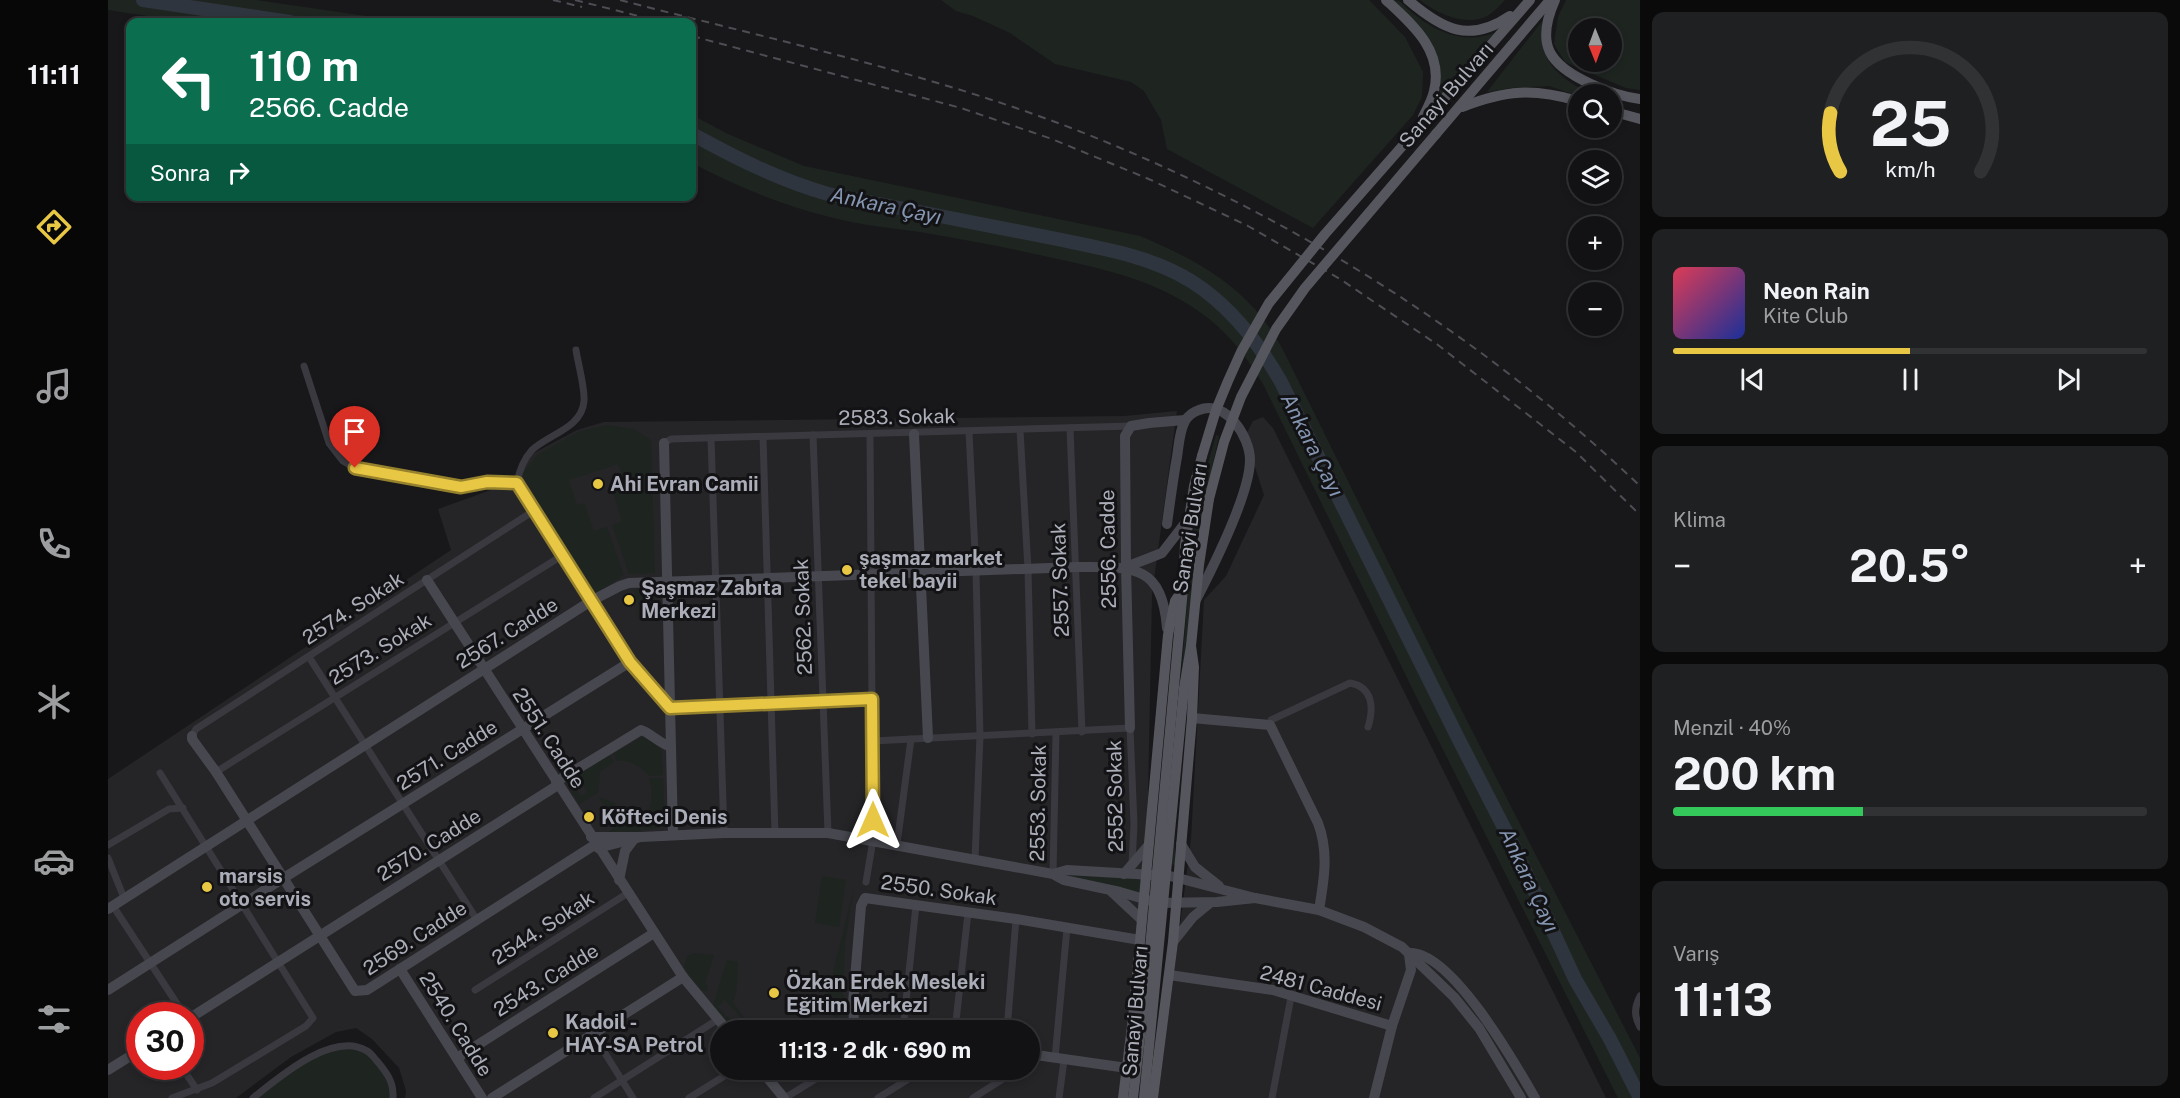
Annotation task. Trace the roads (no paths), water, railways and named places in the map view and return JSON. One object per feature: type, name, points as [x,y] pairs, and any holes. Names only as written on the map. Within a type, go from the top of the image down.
[{"type":"main road","points":[[1386,0],[1418,30],[1433,54],[1436,74],[1434,92],[1420,126]]},
{"type":"main road","points":[[1408,0],[1446,28],[1465,31],[1499,24],[1526,4]]},
{"type":"main road","name":"Sanayi Bulvarı","points":[[1144,1098],[1184,688],[1209,499],[1224,442],[1236,408],[1276,329],[1305,288],[1550,0]]},
{"type":"main road","points":[[1555,0],[1547,18],[1546,35],[1551,56],[1572,75],[1598,87],[1640,99]]},
{"type":"main road","name":"Sanayi Bulvarı","points":[[1133,1098],[1149,959],[1183,589],[1185,545],[1202,456],[1216,410],[1245,344],[1269,303],[1325,234],[1526,4]]},
{"type":"main road","points":[[1459,108],[1503,94],[1545,93],[1568,99]]},
{"type":"main road","points":[[1622,114],[1640,119]]},
{"type":"main road","points":[[1123,1098],[1168,635],[1175,601],[1183,589]]},
{"type":"main road","points":[[1153,1098],[1177,904],[1192,718],[1194,667],[1191,646]]},
{"type":"main road","points":[[1148,844],[1156,852],[1165,854],[1173,852],[1181,842]]},
{"type":"main road","points":[[1140,940],[1148,932],[1156,931],[1168,936],[1173,943]]},
{"type":"street","points":[[576,350],[584,400],[580,413],[567,428],[532,450],[520,468],[517,483],[630,662],[670,708]]},
{"type":"street","points":[[304,366],[329,443],[343,461],[355,468],[461,487],[487,482],[517,483]]},
{"type":"street","points":[[1167,524],[1185,420],[1195,411],[1211,408],[1227,416],[1242,434],[1250,458],[1239,501],[1209,575],[1196,600]]},
{"type":"street","points":[[1131,426],[1185,420]]},
{"type":"street","name":"2583. Sokak","points":[[664,443],[671,439],[915,434],[1131,426]]},
{"type":"street","name":"2556. Cadde","points":[[1130,728],[1124,444],[1131,426]]},
{"type":"street","name":"2557. Sokak","points":[[1070,428],[1082,732]]},
{"type":"street","points":[[1020,430],[1028,569],[1032,734]]},
{"type":"street","points":[[969,432],[976,571],[980,736],[975,859]]},
{"type":"street","points":[[915,434],[928,738]]},
{"type":"street","name":"2562. Sokak","points":[[813,435],[828,833]]},
{"type":"street","points":[[866,882],[873,840],[870,435]]},
{"type":"street","points":[[763,437],[775,833]]},
{"type":"street","points":[[711,438],[724,833]]},
{"type":"street","points":[[664,443],[673,835]]},
{"type":"street","name":"2574. Sokak","points":[[192,736],[196,729],[535,510]]},
{"type":"street","points":[[1126,567],[1162,553],[1189,518]]},
{"type":"street","name":"2573. Sokak","points":[[216,772],[563,555]]},
{"type":"street","points":[[1126,567],[1145,576],[1161,593],[1166,612],[1168,635]]},
{"type":"street","name":"2567. Cadde","points":[[110,907],[591,601],[620,586],[629,583],[1126,567]]},
{"type":"street","name":"2551. Cadde","points":[[427,580],[619,880],[683,977],[717,1020]]},
{"type":"street","points":[[309,657],[477,920]]},
{"type":"street","name":"2571. Cadde","points":[[108,990],[630,662]]},
{"type":"street","points":[[1269,725],[1272,720],[1350,682],[1361,685],[1368,692],[1371,708],[1368,727]]},
{"type":"street","points":[[670,708],[872,699]]},
{"type":"street","points":[[1192,718],[1269,725]]},
{"type":"street","points":[[1269,725],[1323,836],[1325,851],[1319,910]]},
{"type":"street","points":[[872,741],[1130,728]]},
{"type":"street","name":"2552 Sokak","points":[[1130,728],[1134,824],[1132,864]]},
{"type":"street","name":"2570. Cadde","points":[[204,1009],[641,730],[647,732],[658,742],[671,747]]},
{"type":"street","name":"2553. Sokak","points":[[1053,873],[1056,733]]},
{"type":"street","name":"2569. Cadde","points":[[192,736],[355,991],[367,990],[595,843],[673,835],[828,833],[1053,873]]},
{"type":"street","points":[[897,844],[911,739]]},
{"type":"street","points":[[160,773],[312,1014],[312,1022],[212,1083],[172,1098]]},
{"type":"street","points":[[108,845],[169,809],[183,808]]},
{"type":"street","points":[[619,880],[625,851],[637,838]]},
{"type":"street","points":[[1181,842],[1202,874],[1224,889]]},
{"type":"street","points":[[1124,874],[1148,844]]},
{"type":"street","points":[[108,858],[124,898]]},
{"type":"street","points":[[1053,873],[1067,870],[1178,878],[1255,898],[1319,910],[1364,927],[1400,945],[1454,997],[1500,1060],[1521,1098]]},
{"type":"street","points":[[1053,873],[1064,880],[1158,903],[1177,904],[1255,898]]},
{"type":"street","points":[[1110,890],[1141,920]]},
{"type":"street","name":"2544. Sokak","points":[[475,990],[628,893]]},
{"type":"street","name":"2550. Sokak","points":[[854,1020],[853,1003],[862,902],[869,898],[1140,940]]},
{"type":"street","points":[[1173,943],[1193,917],[1212,902]]},
{"type":"street","points":[[904,1020],[916,905]]},
{"type":"street","points":[[110,907],[176,1002]]},
{"type":"street","points":[[956,1020],[968,913]]},
{"type":"street","points":[[1008,1020],[1016,919]]},
{"type":"street","points":[[1059,1098],[1067,928]]},
{"type":"street","name":"2543. Cadde","points":[[457,1058],[654,933]]},
{"type":"street","points":[[1408,953],[1416,952],[1437,965],[1473,1002],[1497,1033],[1535,1098]]},
{"type":"street","points":[[1374,1098],[1392,1026],[1411,970],[1408,953]]},
{"type":"street","name":"2540. Cadde","points":[[400,969],[482,1098]]},
{"type":"street","name":"2481 Caddesi","points":[[1169,975],[1273,990],[1392,1026]]},
{"type":"street","points":[[492,1098],[683,977]]},
{"type":"street","points":[[1640,996],[1635,1010],[1635,1018],[1640,1027]]},
{"type":"street","points":[[1272,1098],[1291,997]]},
{"type":"street","points":[[594,1098],[710,1024]]},
{"type":"street","points":[[593,1034],[633,1098]]},
{"type":"street","points":[[253,1098],[286,1072],[313,1057],[333,1047],[353,1046],[368,1051],[389,1075],[393,1098]]},
{"type":"street","points":[[1040,1058],[1127,1068]]},
{"type":"street","points":[[108,1070],[126,1059]]},
{"type":"street","points":[[191,1080],[197,1090]]},
{"type":"street","points":[[689,1098],[718,1080]]},
{"type":"street","points":[[769,1080],[784,1098],[814,1080]]},
{"type":"street","points":[[878,1098],[907,1080]]},
{"type":"street","points":[[973,1098],[1001,1080]]},
{"type":"waterway","name":"Ankara Çayı","points":[[143,0],[263,18]]},
{"type":"waterway","name":"Ankara Çayı","points":[[696,136],[758,168],[828,194],[1123,253],[1175,272],[1205,291],[1230,313],[1253,339],[1281,382],[1514,847],[1575,979],[1610,1039],[1640,1098]]},
{"type":"railway","points":[[553,0],[582,7]]},
{"type":"railway","points":[[575,0],[646,18]]},
{"type":"railway","points":[[620,0],[691,18]]},
{"type":"railway","points":[[696,19],[896,71],[1004,104],[1138,155],[1216,192],[1292,232],[1367,276],[1439,323],[1509,374],[1576,428],[1640,486]]},
{"type":"railway","points":[[696,37],[961,108],[1052,139],[1151,180],[1248,226],[1340,279],[1438,345],[1576,452],[1640,515]]},
{"type":"place","name":"Ahi Evran Camii","points":[[598,484]]},
{"type":"place","name":"şaşmaz market tekel bayii","points":[[847,570]]},
{"type":"place","name":"Şaşmaz Zabıta Merkezi","points":[[629,600]]},
{"type":"place","name":"Köfteci Denis","points":[[589,817]]},
{"type":"place","name":"marsis oto servis","points":[[207,887]]},
{"type":"place","name":"Özkan Erdek Mesleki Eğitim Merkezi","points":[[774,993]]},
{"type":"place","name":"Kadoil - HAY-SA Petrol","points":[[553,1033]]}]
